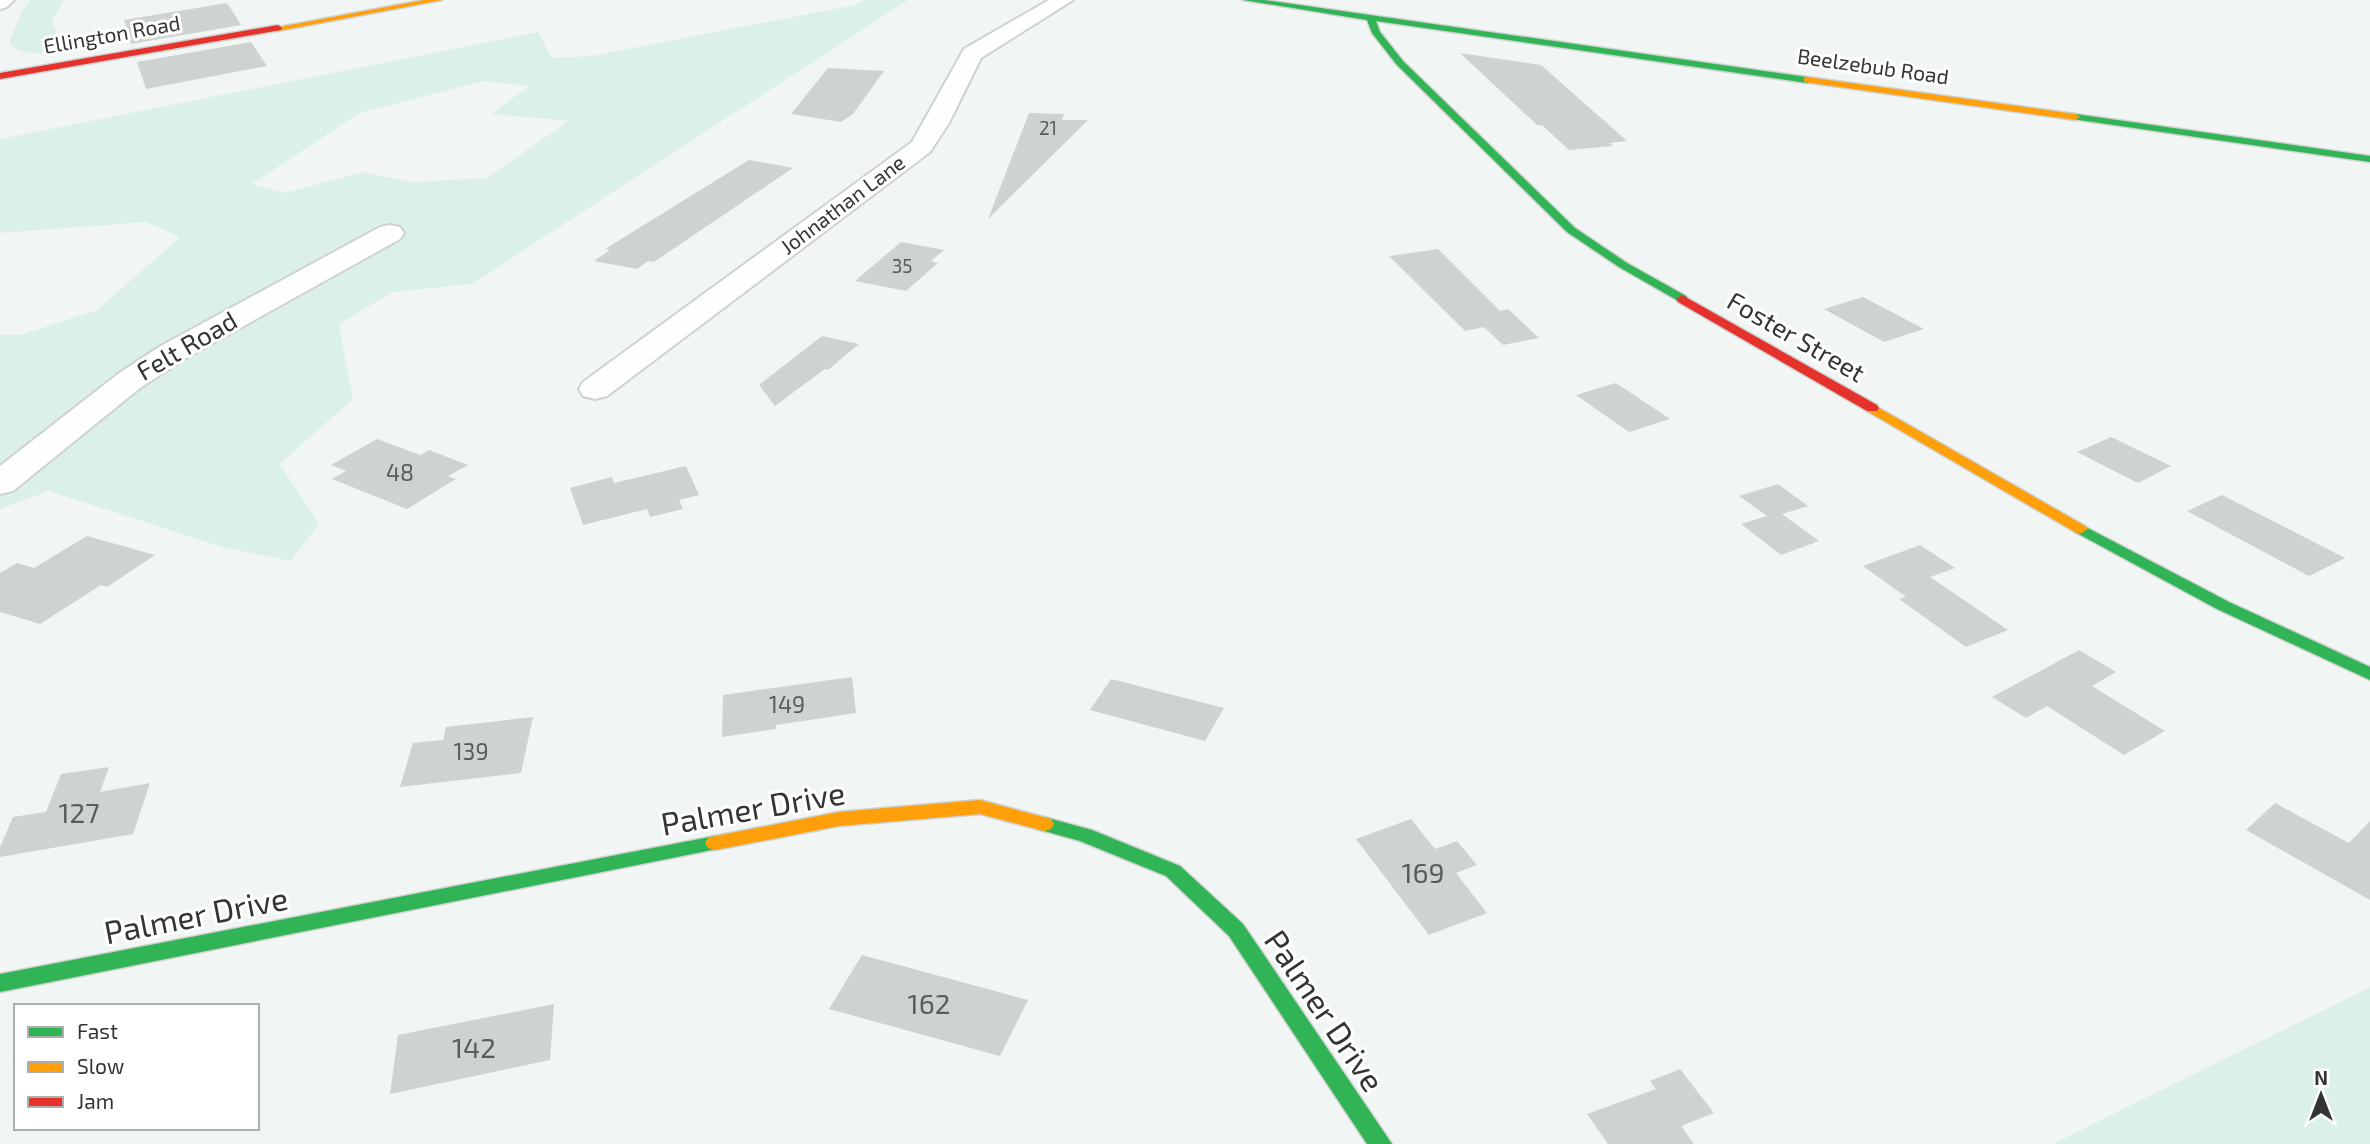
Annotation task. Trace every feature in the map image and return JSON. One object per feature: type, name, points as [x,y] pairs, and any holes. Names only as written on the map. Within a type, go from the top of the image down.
[{"type":"street","name":"Ellington Road","points":[[0,76],[438,0]]},
{"type":"street","name":"Johnathan Lane","points":[[595,389],[921,147],[937,123],[972,54],[1063,0]]},
{"type":"street","points":[[1247,0],[1370,18]]},
{"type":"street","name":"Beelzebub Road","points":[[1370,18],[2370,159]]},
{"type":"street","name":"Foster Street","points":[[1370,18],[1376,33],[1400,63],[1479,142],[1571,230],[1623,265],[2147,567],[2274,631],[2370,674]]},
{"type":"street","name":"Felt Road","points":[[0,483],[129,381],[170,354],[390,233]]},
{"type":"street","name":"Palmer Drive","points":[[0,983],[839,819],[980,807],[1085,835],[1173,871],[1236,930],[1380,1144]]},
{"type":"shaded area","points":[[30,0],[64,0],[52,21],[56,31],[52,45],[56,51],[25,52],[9,43],[21,12]]},
{"type":"shaded area","points":[[864,0],[908,0],[472,284],[393,292],[339,324],[353,399],[280,464],[319,524],[291,561],[225,548],[49,491],[0,509],[0,335],[20,335],[97,310],[180,237],[146,222],[0,233],[0,139],[538,32],[552,58],[591,56],[855,5]],"holes":[[[484,81],[529,86],[491,114],[569,121],[486,178],[412,182],[363,172],[285,193],[252,184],[359,113]]]},
{"type":"shaded area","points":[[2370,987],[2370,1144],[2053,1144]]},
{"type":"building","points":[[227,3],[241,25],[131,44],[124,20]]},
{"type":"building","points":[[251,42],[267,66],[146,89],[137,62]]},
{"type":"building","points":[[1460,53],[1541,65],[1627,141],[1609,143],[1613,146],[1569,150],[1542,125],[1537,125]]},
{"type":"building","points":[[828,68],[884,71],[853,114],[841,122],[791,114]]},
{"type":"building","points":[[1029,113],[1064,114],[1062,120],[1088,120],[988,219]]},
{"type":"building","points":[[749,160],[793,168],[654,262],[648,261],[637,269],[594,261],[610,250],[605,249]]},
{"type":"building","points":[[901,242],[944,250],[931,261],[938,263],[906,291],[855,281]]},
{"type":"building","points":[[1438,249],[1500,311],[1508,309],[1539,338],[1503,345],[1484,327],[1465,331],[1389,256]]},
{"type":"building","points":[[1863,297],[1924,329],[1884,342],[1824,309]]},
{"type":"building","points":[[822,336],[859,344],[828,370],[825,369],[775,406],[759,385]]},
{"type":"building","points":[[1616,383],[1670,419],[1629,432],[1576,395]]},
{"type":"building","points":[[2111,437],[2171,466],[2138,483],[2077,452]]},
{"type":"building","points":[[377,439],[420,455],[429,450],[468,465],[448,476],[456,479],[407,509],[332,479],[346,471],[331,465]]},
{"type":"building","points":[[686,466],[699,495],[679,500],[683,509],[650,517],[647,509],[583,525],[570,488],[612,477],[614,483]]},
{"type":"building","points":[[1778,484],[1808,506],[1782,514],[1819,541],[1781,555],[1741,524],[1767,516],[1739,496]]},
{"type":"building","points":[[2222,495],[2345,558],[2309,576],[2187,511]]},
{"type":"building","points":[[87,536],[155,555],[107,587],[101,585],[40,624],[0,612],[0,573],[17,563],[34,568]]},
{"type":"building","points":[[1920,545],[1955,568],[1930,577],[2008,630],[1966,647],[1899,599],[1906,597],[1863,566]]},
{"type":"building","points":[[2079,650],[2116,672],[2092,686],[2165,731],[2124,755],[2047,706],[2026,718],[1992,697]]},
{"type":"building","points":[[852,677],[856,713],[776,725],[776,729],[722,737],[723,695]]},
{"type":"building","points":[[1111,679],[1224,708],[1205,741],[1090,710]]},
{"type":"building","points":[[533,717],[521,773],[400,787],[413,743],[443,740],[446,727]]},
{"type":"building","points":[[109,767],[100,792],[150,783],[133,834],[0,857],[0,847],[13,817],[46,812],[61,774]]},
{"type":"building","points":[[2275,803],[2349,843],[2370,821],[2370,900],[2246,830]]},
{"type":"building","points":[[1411,819],[1435,849],[1457,841],[1477,865],[1456,873],[1487,913],[1429,935],[1356,839]]},
{"type":"building","points":[[862,955],[1028,1000],[1000,1056],[829,1009]]},
{"type":"building","points":[[554,1004],[550,1060],[390,1094],[398,1035]]},
{"type":"building","points":[[1680,1069],[1714,1113],[1681,1126],[1694,1144],[1608,1144],[1587,1114],[1656,1089],[1650,1081]]},
{"type":"traffic: fast","points":[[1247,0],[1370,18],[1376,33],[1400,63],[1571,230],[1623,265],[1682,299]]},
{"type":"traffic: fast","points":[[1370,18],[1807,80]]},
{"type":"traffic: fast","points":[[2075,117],[2370,159]]},
{"type":"traffic: fast","points":[[2080,529],[2223,605],[2370,674]]},
{"type":"traffic: fast","points":[[1044,824],[1085,835],[1173,871],[1236,930],[1380,1144]]},
{"type":"traffic: fast","points":[[0,983],[715,843]]},
{"type":"traffic: slow","points":[[278,28],[438,0]]},
{"type":"traffic: slow","points":[[1807,80],[2075,117]]},
{"type":"traffic: slow","points":[[1872,408],[2080,529]]},
{"type":"traffic: slow","points":[[715,843],[839,819],[980,807],[1044,824]]},
{"type":"traffic: jam","points":[[0,76],[278,28]]},
{"type":"traffic: jam","points":[[1682,299],[1872,408]]}]
